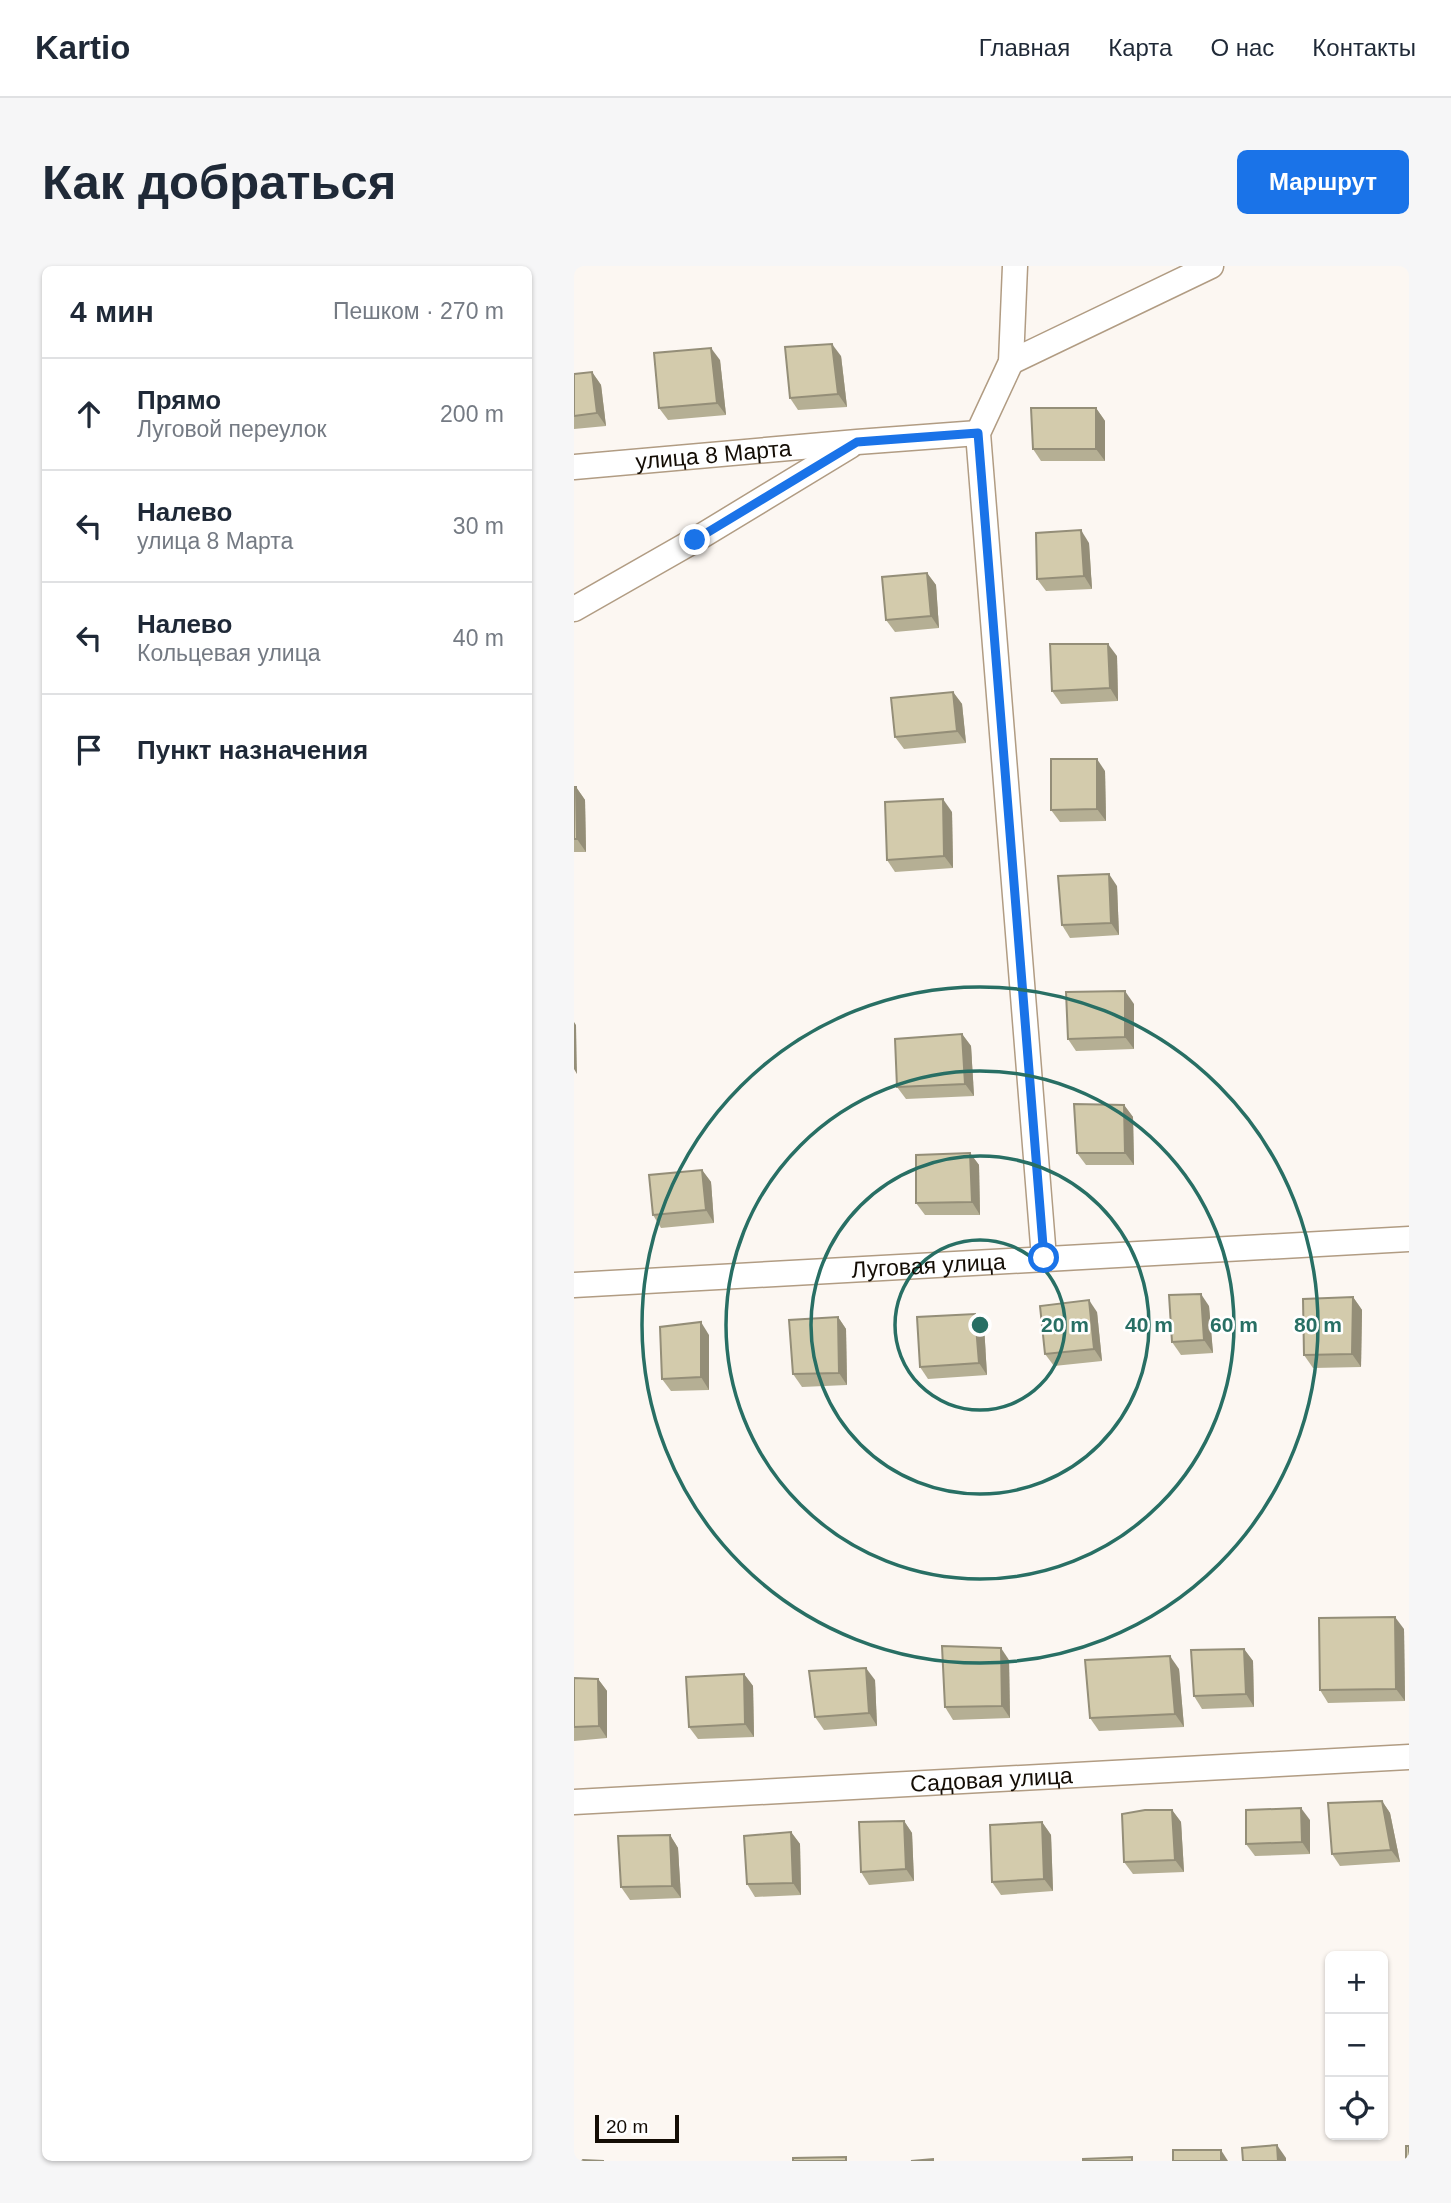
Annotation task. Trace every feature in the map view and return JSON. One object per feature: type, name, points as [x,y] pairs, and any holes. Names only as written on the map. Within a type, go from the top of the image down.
[{"type":"street","points":[[1015,266],[1011,362],[978,433],[1044,1258]]},
{"type":"street","points":[[1011,362],[1212,266]]},
{"type":"street","name":"улица 8 Марта","points":[[574,467],[978,433]]},
{"type":"street","points":[[574,609],[857,442]]},
{"type":"street","name":"Луговая улица","points":[[574,1284],[1409,1239]]},
{"type":"street","name":"Садовая улица","points":[[574,1802],[1409,1757]]},
{"type":"building","points":[[832,344],[838,394],[790,398],[785,347]]},
{"type":"building","points":[[711,348],[717,403],[659,408],[654,353]]},
{"type":"building","points":[[592,372],[597,413],[574,416],[574,374]]},
{"type":"building","points":[[1031,408],[1096,408],[1096,449],[1033,449]]},
{"type":"building","points":[[1081,530],[1084,576],[1037,579],[1036,533]]},
{"type":"building","points":[[927,573],[931,616],[886,620],[882,577]]},
{"type":"building","points":[[1050,644],[1108,644],[1110,688],[1052,691]]},
{"type":"building","points":[[953,692],[957,731],[895,737],[891,698]]},
{"type":"building","points":[[1051,759],[1097,759],[1097,809],[1051,810]]},
{"type":"building","points":[[576,787],[577,839],[574,839]]},
{"type":"building","points":[[943,799],[944,856],[887,860],[885,802]]},
{"type":"building","points":[[1109,874],[1111,923],[1062,925],[1058,876]]},
{"type":"building","points":[[1125,991],[1125,1037],[1068,1039],[1066,992]]},
{"type":"building","points":[[962,1034],[965,1084],[897,1087],[895,1039]]},
{"type":"building","points":[[1074,1104],[1124,1105],[1125,1153],[1077,1153]]},
{"type":"building","points":[[970,1153],[972,1202],[916,1203],[916,1155]]},
{"type":"building","points":[[702,1170],[706,1210],[653,1215],[649,1175]]},
{"type":"building","points":[[1201,1294],[1204,1340],[1172,1342],[1169,1295]]},
{"type":"building","points":[[1353,1297],[1352,1354],[1304,1355],[1303,1299]]},
{"type":"building","points":[[1089,1300],[1094,1349],[1045,1354],[1040,1306]]},
{"type":"building","points":[[975,1314],[979,1363],[920,1367],[917,1317]]},
{"type":"building","points":[[838,1317],[839,1373],[793,1374],[789,1320]]},
{"type":"building","points":[[701,1322],[701,1377],[662,1379],[660,1327]]},
{"type":"building","points":[[1395,1617],[1396,1689],[1320,1690],[1319,1618]]},
{"type":"building","points":[[942,1646],[1001,1648],[1002,1706],[945,1707]]},
{"type":"building","points":[[1244,1649],[1246,1694],[1194,1696],[1191,1650]]},
{"type":"building","points":[[1170,1656],[1175,1714],[1090,1718],[1085,1660]]},
{"type":"building","points":[[866,1668],[869,1713],[815,1717],[809,1671]]},
{"type":"building","points":[[744,1674],[745,1724],[689,1727],[686,1677]]},
{"type":"building","points":[[574,1678],[598,1679],[599,1726],[574,1727]]},
{"type":"building","points":[[1382,1801],[1391,1850],[1332,1854],[1328,1803]]},
{"type":"building","points":[[1301,1808],[1302,1842],[1246,1844],[1246,1810]]},
{"type":"building","points":[[1145,1810],[1172,1810],[1175,1860],[1124,1862],[1122,1814]]},
{"type":"building","points":[[904,1821],[906,1869],[861,1872],[859,1822]]},
{"type":"building","points":[[1042,1822],[1044,1879],[992,1882],[990,1825]]},
{"type":"building","points":[[791,1832],[793,1883],[747,1884],[744,1836]]},
{"type":"building","points":[[670,1835],[672,1886],[621,1887],[618,1836]]},
{"type":"building","points":[[1277,2145],[1278,2161],[1243,2161],[1242,2148]]},
{"type":"building","points":[[1406,2146],[1409,2146],[1409,2161],[1406,2161]]},
{"type":"building","points":[[1173,2150],[1221,2150],[1221,2161],[1173,2161]]},
{"type":"building","points":[[846,2157],[846,2161],[793,2161],[793,2158]]},
{"type":"building","points":[[1132,2157],[1132,2161],[1083,2161],[1083,2159]]},
{"type":"route","points":[[695,540],[857,442],[978,433],[1044,1258]]}]
